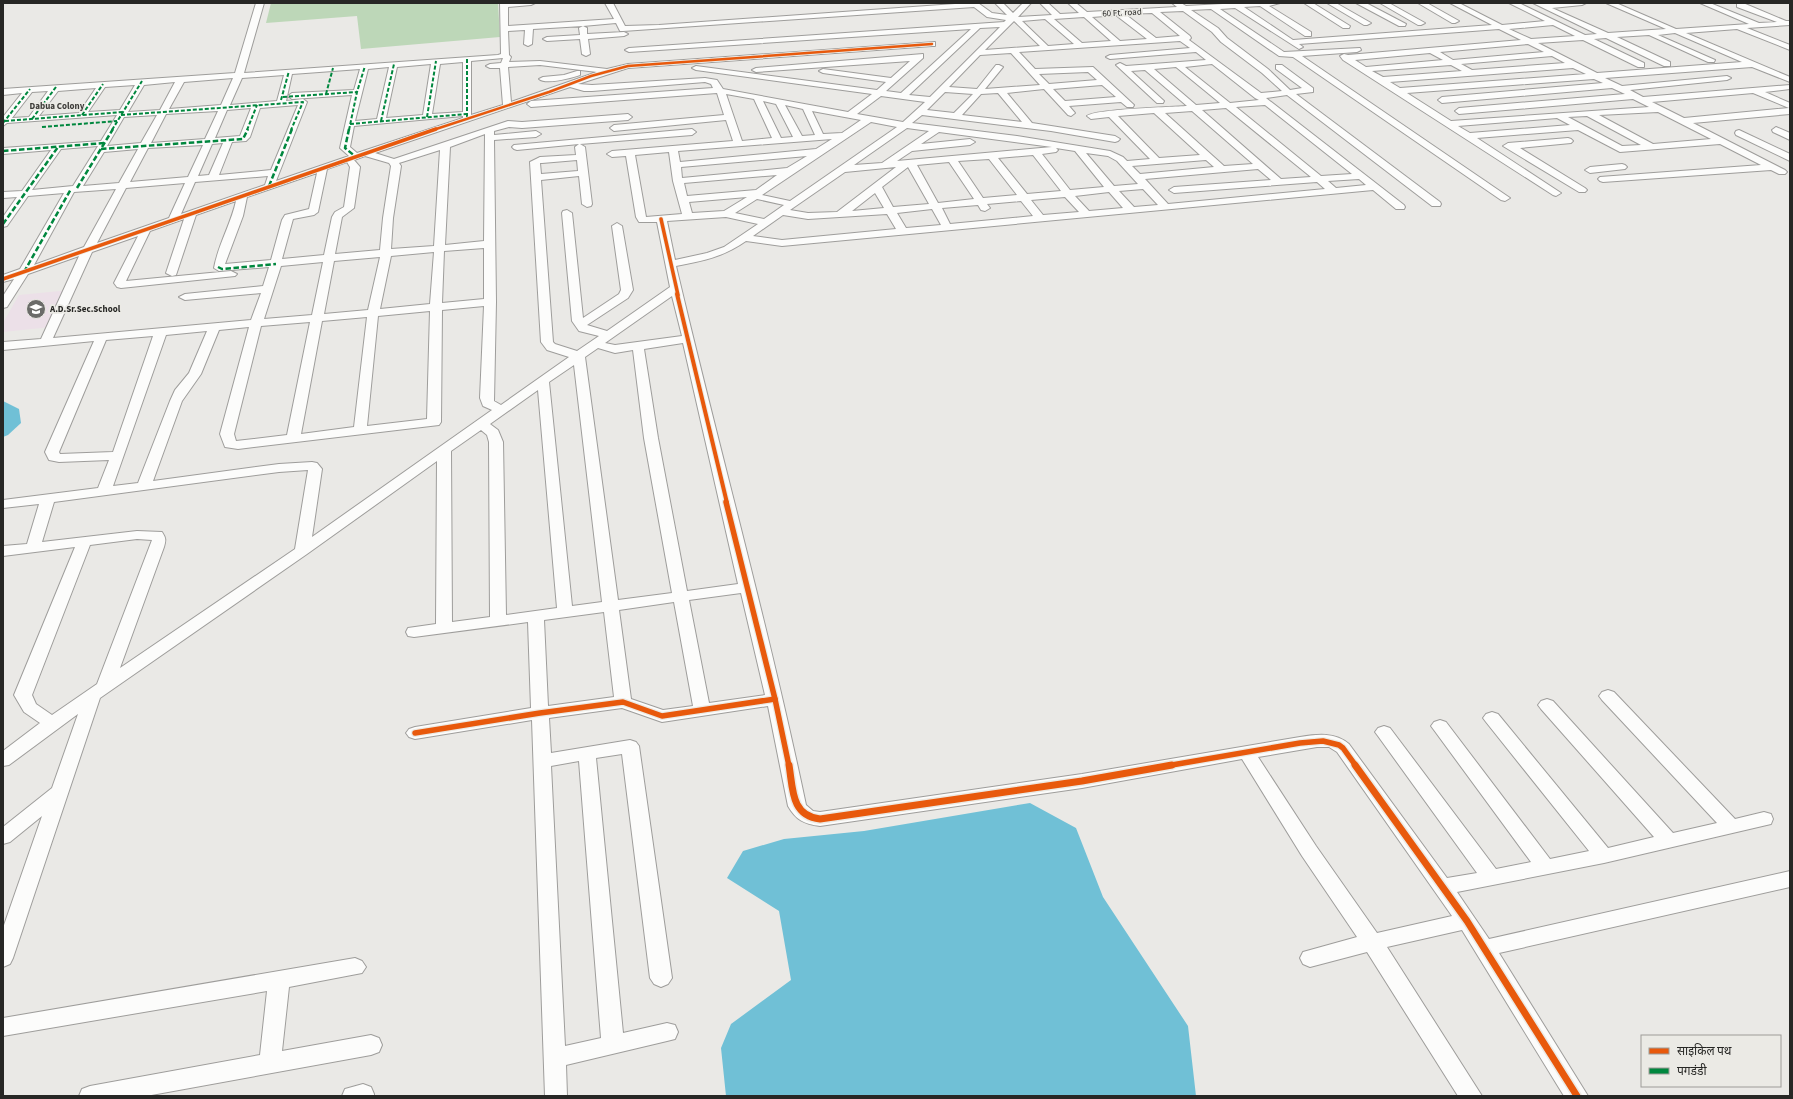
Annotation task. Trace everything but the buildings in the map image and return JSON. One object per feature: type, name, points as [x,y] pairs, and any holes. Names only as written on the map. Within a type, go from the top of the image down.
[{"type":"street","points":[[173,220],[239,75],[260,3]]},
{"type":"street","points":[[511,105],[504,65],[507,58],[507,53],[504,29],[504,4],[531,3]]},
{"type":"street","points":[[614,3],[609,3],[622,28],[629,58],[656,73]]},
{"type":"street","points":[[999,3],[1012,20],[1046,48]]},
{"type":"street","points":[[670,264],[710,256],[728,249],[905,125],[920,112],[1012,20],[1027,3]]},
{"type":"street","points":[[1044,3],[1059,17]]},
{"type":"street","points":[[1072,3],[1118,43]]},
{"type":"street","points":[[1176,3],[1215,30],[1224,40],[1265,71],[1289,93],[1436,204]]},
{"type":"street","name":"60 Ft. road","points":[[974,4],[990,15],[1012,20],[1117,14],[1154,7],[1165,10],[1276,3]]},
{"type":"street","points":[[1308,3],[1346,26]]},
{"type":"street","points":[[1284,36],[1366,27],[1331,3]]},
{"type":"street","points":[[1360,3],[1402,24]]},
{"type":"street","points":[[1384,3],[1425,23],[1387,26],[1471,73]]},
{"type":"street","points":[[1422,3],[1462,20]]},
{"type":"street","points":[[1454,3],[1722,141],[1740,155],[1754,158],[1782,172]]},
{"type":"street","points":[[1513,3],[1641,66]]},
{"type":"street","points":[[1540,4],[1582,3]]},
{"type":"street","points":[[1611,3],[1622,3]]},
{"type":"street","points":[[1611,3],[1790,80]]},
{"type":"street","points":[[1704,3],[1759,25]]},
{"type":"street","points":[[504,29],[583,24],[622,28],[663,37],[736,32],[776,40],[791,39],[814,15],[846,10],[905,9],[915,6],[938,7],[974,4]]},
{"type":"street","points":[[1244,4],[1284,36],[1310,54]]},
{"type":"street","points":[[1262,4],[1308,34]]},
{"type":"street","points":[[1540,4],[1667,64]]},
{"type":"street","points":[[1740,5],[1787,25]]},
{"type":"street","points":[[1214,6],[1282,54],[1295,55],[1337,52],[1418,43],[1521,38]]},
{"type":"street","points":[[938,7],[957,28]]},
{"type":"street","points":[[1106,7],[1155,41]]},
{"type":"street","points":[[976,55],[1015,53],[1046,48],[1183,39],[1187,37],[1154,7]]},
{"type":"street","points":[[905,9],[918,24]]},
{"type":"street","points":[[814,15],[828,36]]},
{"type":"street","points":[[1047,18],[1081,46]]},
{"type":"street","points":[[1442,22],[1484,18]]},
{"type":"street","points":[[3,279],[242,197],[269,186],[467,116],[511,105],[608,71],[663,37],[736,32],[765,19],[803,27],[828,36],[918,24],[957,28],[1012,20]]},
{"type":"street","points":[[765,19],[776,40]]},
{"type":"street","points":[[1292,42],[1555,23]]},
{"type":"street","points":[[533,55],[585,58],[583,24]]},
{"type":"street","points":[[1346,58],[1562,39],[1650,34],[1768,24],[1787,25]]},
{"type":"street","points":[[1533,25],[1562,39]]},
{"type":"street","points":[[547,26],[547,42],[622,28]]},
{"type":"street","points":[[903,96],[978,26]]},
{"type":"street","points":[[528,44],[529,27]]},
{"type":"street","points":[[1609,27],[1628,35]]},
{"type":"street","points":[[1739,27],[1790,48]]},
{"type":"street","points":[[850,115],[870,101],[904,72],[948,28]]},
{"type":"street","points":[[1650,34],[1711,60]]},
{"type":"street","points":[[664,64],[940,37]]},
{"type":"street","points":[[791,39],[806,66]]},
{"type":"street","points":[[1183,39],[1267,102],[1400,207]]},
{"type":"street","points":[[629,58],[932,44]]},
{"type":"street","points":[[1097,45],[1160,101]]},
{"type":"street","points":[[1110,57],[1196,50]]},
{"type":"street","points":[[1337,52],[1400,91],[1556,193]]},
{"type":"street","points":[[467,63],[507,53]]},
{"type":"street","points":[[1015,53],[1071,113]]},
{"type":"street","points":[[1365,69],[1553,54]]},
{"type":"street","points":[[1295,55],[1505,198]]},
{"type":"street","points":[[629,58],[931,100]]},
{"type":"street","points":[[727,72],[917,58]]},
{"type":"street","points":[[1584,70],[1739,58]]},
{"type":"street","points":[[3,92],[142,81],[436,62],[504,65],[540,62],[608,71]]},
{"type":"street","points":[[427,117],[436,62]]},
{"type":"street","points":[[540,62],[543,79],[548,92]]},
{"type":"street","points":[[1124,69],[1212,62]]},
{"type":"street","points":[[467,63],[467,116]]},
{"type":"street","points":[[847,63],[904,72]]},
{"type":"street","points":[[381,121],[394,64]]},
{"type":"street","points":[[1400,91],[1753,64]]},
{"type":"street","points":[[1178,65],[1230,105],[1334,191]]},
{"type":"street","points":[[1381,80],[1575,65]]},
{"type":"street","points":[[365,66],[357,92],[345,148],[357,156],[394,162],[445,145],[491,134],[546,133]]},
{"type":"street","points":[[796,67],[893,81]]},
{"type":"street","points":[[1147,67],[1279,182]]},
{"type":"street","points":[[1258,96],[1310,90],[1279,67]]},
{"type":"street","points":[[1704,67],[1790,106]]},
{"type":"street","points":[[326,94],[334,68]]},
{"type":"street","points":[[543,79],[565,77],[590,68]]},
{"type":"street","points":[[1033,72],[1087,68],[1130,105]]},
{"type":"street","points":[[956,116],[979,92],[996,71],[1005,90],[1029,125]]},
{"type":"street","points":[[282,100],[289,72]]},
{"type":"street","points":[[665,74],[702,76],[870,101]]},
{"type":"street","points":[[46,341],[88,249],[182,79]]},
{"type":"street","points":[[570,84],[584,88],[592,88],[702,80],[714,82],[720,90],[738,143]]},
{"type":"street","points":[[3,304],[24,272],[74,188],[103,146],[142,81]]},
{"type":"street","points":[[1442,100],[1617,87],[1734,81]]},
{"type":"street","points":[[943,89],[979,92],[1104,82]]},
{"type":"street","points":[[82,115],[103,84]]},
{"type":"street","points":[[32,119],[56,87]]},
{"type":"street","points":[[1459,111],[1790,87]]},
{"type":"street","points":[[4,122],[30,89]]},
{"type":"street","points":[[1424,89],[1477,122]]},
{"type":"street","points":[[540,111],[571,105],[720,90],[869,119],[1076,148],[1114,156],[1120,159],[1164,206]]},
{"type":"street","points":[[42,127],[120,116],[257,105],[326,94],[357,92]]},
{"type":"street","points":[[548,92],[569,95],[580,142],[587,204]]},
{"type":"street","points":[[1500,95],[1520,106]]},
{"type":"street","points":[[1451,124],[1658,108],[1768,96]]},
{"type":"street","points":[[757,97],[778,140]]},
{"type":"street","points":[[1062,104],[1122,98]]},
{"type":"street","points":[[269,186],[303,103],[282,100]]},
{"type":"street","points":[[779,102],[799,138]]},
{"type":"street","points":[[1091,116],[1267,102]]},
{"type":"street","points":[[3,151],[58,147],[145,146],[244,138],[257,105]]},
{"type":"street","points":[[511,105],[571,105],[593,107]]},
{"type":"street","points":[[806,107],[820,137]]},
{"type":"street","points":[[1158,111],[1221,169]]},
{"type":"street","points":[[1683,121],[1790,111]]},
{"type":"street","points":[[920,112],[1029,125],[1115,139]]},
{"type":"street","points":[[1588,113],[1653,147]]},
{"type":"street","points":[[1111,114],[1154,158],[1160,161]]},
{"type":"street","points":[[4,122],[82,115],[120,116]]},
{"type":"street","points":[[1558,115],[1620,149],[1722,141]]},
{"type":"street","points":[[350,124],[427,117],[467,116]]},
{"type":"street","points":[[491,134],[508,124],[518,125],[628,117]]},
{"type":"street","points":[[601,129],[728,117]]},
{"type":"street","points":[[726,214],[869,119]]},
{"type":"street","points":[[1760,123],[1790,120]]},
{"type":"street","points":[[1468,136],[1578,127]]},
{"type":"street","points":[[1698,129],[1714,128]]},
{"type":"street","points":[[1740,128],[1772,149],[1790,158]]},
{"type":"street","points":[[883,166],[937,129]]},
{"type":"street","points":[[1776,130],[1790,137]]},
{"type":"street","points":[[517,147],[692,132]]},
{"type":"street","points":[[491,134],[489,244],[490,302],[486,398],[488,403],[501,410]]},
{"type":"street","points":[[612,154],[847,135]]},
{"type":"street","points":[[926,137],[1002,146]]},
{"type":"street","points":[[213,177],[229,140]]},
{"type":"street","points":[[1488,149],[1568,141]]},
{"type":"street","points":[[910,148],[970,142]]},
{"type":"street","points":[[323,168],[314,210],[310,213],[288,218],[275,267],[256,324],[227,434],[230,444],[238,445],[434,422],[436,306],[445,145]]},
{"type":"street","points":[[1511,146],[1582,190]]},
{"type":"street","points":[[3,224],[58,147]]},
{"type":"street","points":[[1740,155],[1790,147]]},
{"type":"street","points":[[841,169],[1076,148]]},
{"type":"street","points":[[1076,148],[1130,209]]},
{"type":"street","points":[[673,149],[678,181],[688,216]]},
{"type":"street","points":[[675,165],[819,152]]},
{"type":"street","points":[[1036,152],[1067,193],[1086,214]]},
{"type":"street","points":[[630,153],[641,219],[648,220],[726,214],[765,222]]},
{"type":"street","points":[[292,439],[337,217],[349,208],[357,156]]},
{"type":"street","points":[[992,156],[1040,218]]},
{"type":"street","points":[[579,356],[551,347],[547,342],[542,289],[537,177],[535,164],[538,161],[581,157]]},
{"type":"street","points":[[1125,164],[1207,157]]},
{"type":"street","points":[[952,160],[995,222]]},
{"type":"street","points":[[360,431],[373,312],[385,262],[388,218],[396,166],[394,162]]},
{"type":"street","points":[[840,215],[908,163]]},
{"type":"street","points":[[908,163],[947,227]]},
{"type":"street","points":[[1136,177],[1260,166]]},
{"type":"street","points":[[1590,170],[1629,167]]},
{"type":"street","points":[[1603,179],[1772,167]]},
{"type":"street","points":[[678,181],[790,171]]},
{"type":"street","points":[[3,195],[274,172]]},
{"type":"street","points":[[537,177],[584,173]]},
{"type":"street","points":[[1174,190],[1361,176]]},
{"type":"street","points":[[780,212],[808,216],[840,215],[889,209],[1145,186]]},
{"type":"street","points":[[877,187],[902,231]]},
{"type":"street","points":[[743,238],[782,243],[1376,187]]},
{"type":"street","points":[[683,199],[758,194],[791,204]]},
{"type":"street","points":[[242,197],[238,216],[218,268],[275,267]]},
{"type":"street","points":[[567,213],[578,321],[583,328],[609,335]]},
{"type":"street","points":[[172,273],[191,214]]},
{"type":"street","points":[[661,219],[670,264],[689,339],[746,588],[775,699],[797,806],[801,814],[808,818],[820,819],[1066,784],[1306,742],[1318,741],[1338,743],[1467,921],[1577,1096]]},
{"type":"street","points":[[580,325],[624,296],[627,290],[618,226]]},
{"type":"street","points":[[146,229],[120,283],[121,285],[275,267],[328,259],[489,244]]},
{"type":"street","points":[[3,760],[99,690],[302,552],[444,450],[676,288]]},
{"type":"street","points":[[185,297],[268,289]]},
{"type":"street","points":[[3,346],[215,326],[256,324],[318,316],[490,302]]},
{"type":"street","points":[[144,486],[176,401],[180,392],[195,374],[215,326]]},
{"type":"street","points":[[104,492],[161,331]]},
{"type":"street","points":[[102,336],[52,452],[54,457],[59,458],[118,456]]},
{"type":"street","points":[[596,344],[610,349],[689,339]]},
{"type":"street","points":[[638,346],[651,438],[702,710]]},
{"type":"street","points":[[579,356],[623,702]]},
{"type":"street","points":[[543,381],[565,612]]},
{"type":"street","points":[[481,424],[492,431],[496,442],[498,621]]},
{"type":"street","points":[[444,450],[444,628]]},
{"type":"street","points":[[3,504],[279,468],[312,466],[315,469],[302,552]]},
{"type":"street","points":[[33,547],[48,499]]},
{"type":"street","points":[[3,958],[60,791],[159,540],[157,535],[147,534],[85,540],[33,547],[5,555]]},
{"type":"street","points":[[52,723],[31,709],[25,701],[23,695],[85,540]]},
{"type":"street","points":[[414,632],[746,588]]},
{"type":"street","points":[[536,616],[556,1096]]},
{"type":"street","points":[[1608,696],[1732,827]]},
{"type":"street","points":[[415,733],[540,713],[623,702],[662,716],[775,699]]},
{"type":"street","points":[[1547,705],[1669,841]]},
{"type":"street","points":[[1492,718],[1604,856]]},
{"type":"street","points":[[1440,726],[1545,867]]},
{"type":"street","points":[[1384,732],[1491,877]]},
{"type":"street","points":[[541,761],[630,746],[661,978]]},
{"type":"street","points":[[587,753],[613,1045]]},
{"type":"street","points":[[1247,753],[1309,851],[1372,942],[1471,1096]]},
{"type":"street","points":[[3,837],[60,791]]},
{"type":"street","points":[[1442,887],[1604,856],[1764,819]]},
{"type":"street","points":[[1485,948],[1790,879]]},
{"type":"street","points":[[1310,958],[1372,942],[1467,921]]},
{"type":"street","points":[[3,1027],[355,967]]},
{"type":"street","points":[[270,1063],[279,980]]},
{"type":"street","points":[[555,1058],[668,1032]]},
{"type":"street","points":[[90,1096],[371,1045]]},
{"type":"shaded area","name":"A.D.Sr.Sec.School","points":[[70,290],[51,327],[3,332],[3,323],[19,295]]},
{"type":"green space","points":[[271,3],[498,3],[500,37],[361,49],[357,16],[266,23]]},
{"type":"water","points":[[3,401],[19,409],[21,423],[8,435],[3,437]]},
{"type":"water","points":[[1030,803],[1076,828],[1103,897],[1188,1026],[1196,1096],[726,1096],[721,1048],[731,1024],[791,980],[779,911],[727,878],[743,851],[784,839],[864,831]]},
{"type":"marked path","points":[[467,59],[467,119]]},
{"type":"marked path","points":[[427,117],[436,61]]},
{"type":"marked path","points":[[381,121],[394,64]]},
{"type":"marked path","points":[[356,157],[345,148],[357,92],[365,66]]},
{"type":"marked path","points":[[326,94],[333,68]]},
{"type":"marked path","points":[[281,100],[289,71]]},
{"type":"marked path","points":[[77,188],[142,81]]},
{"type":"marked path","points":[[82,115],[103,84]]},
{"type":"marked path","points":[[32,119],[56,87]]},
{"type":"marked path","points":[[3,123],[30,89]]},
{"type":"marked path","points":[[283,97],[357,92]]},
{"type":"marked path","points":[[121,115],[303,102],[269,186]]},
{"type":"marked path","points":[[101,149],[243,139],[257,105]]},
{"type":"marked path","points":[[5,121],[123,112]]},
{"type":"marked path","points":[[350,124],[466,114]]},
{"type":"marked path","points":[[42,127],[117,121]]},
{"type":"marked path","points":[[3,151],[105,143]]},
{"type":"marked path","points":[[3,224],[58,147]]},
{"type":"marked path","points":[[24,272],[71,189]]},
{"type":"marked path","points":[[218,267],[222,269],[276,264]]},
{"type":"cycle path","points":[[3,279],[365,153],[549,92],[591,76],[628,66],[932,44]]},
{"type":"cycle path","points":[[415,733],[540,713],[623,702],[662,716],[775,699],[726,502],[674,281],[661,219]]},
{"type":"cycle path","points":[[775,699],[797,806],[801,813],[806,816],[820,819],[1082,781],[1305,742],[1334,742],[1343,748],[1467,921],[1577,1096]]},
{"type":"place","name":"A.D.Sr.Sec.School","points":[[36,309]]},
{"type":"district","name":"Dabua Colony","points":[[57,106]]}]
